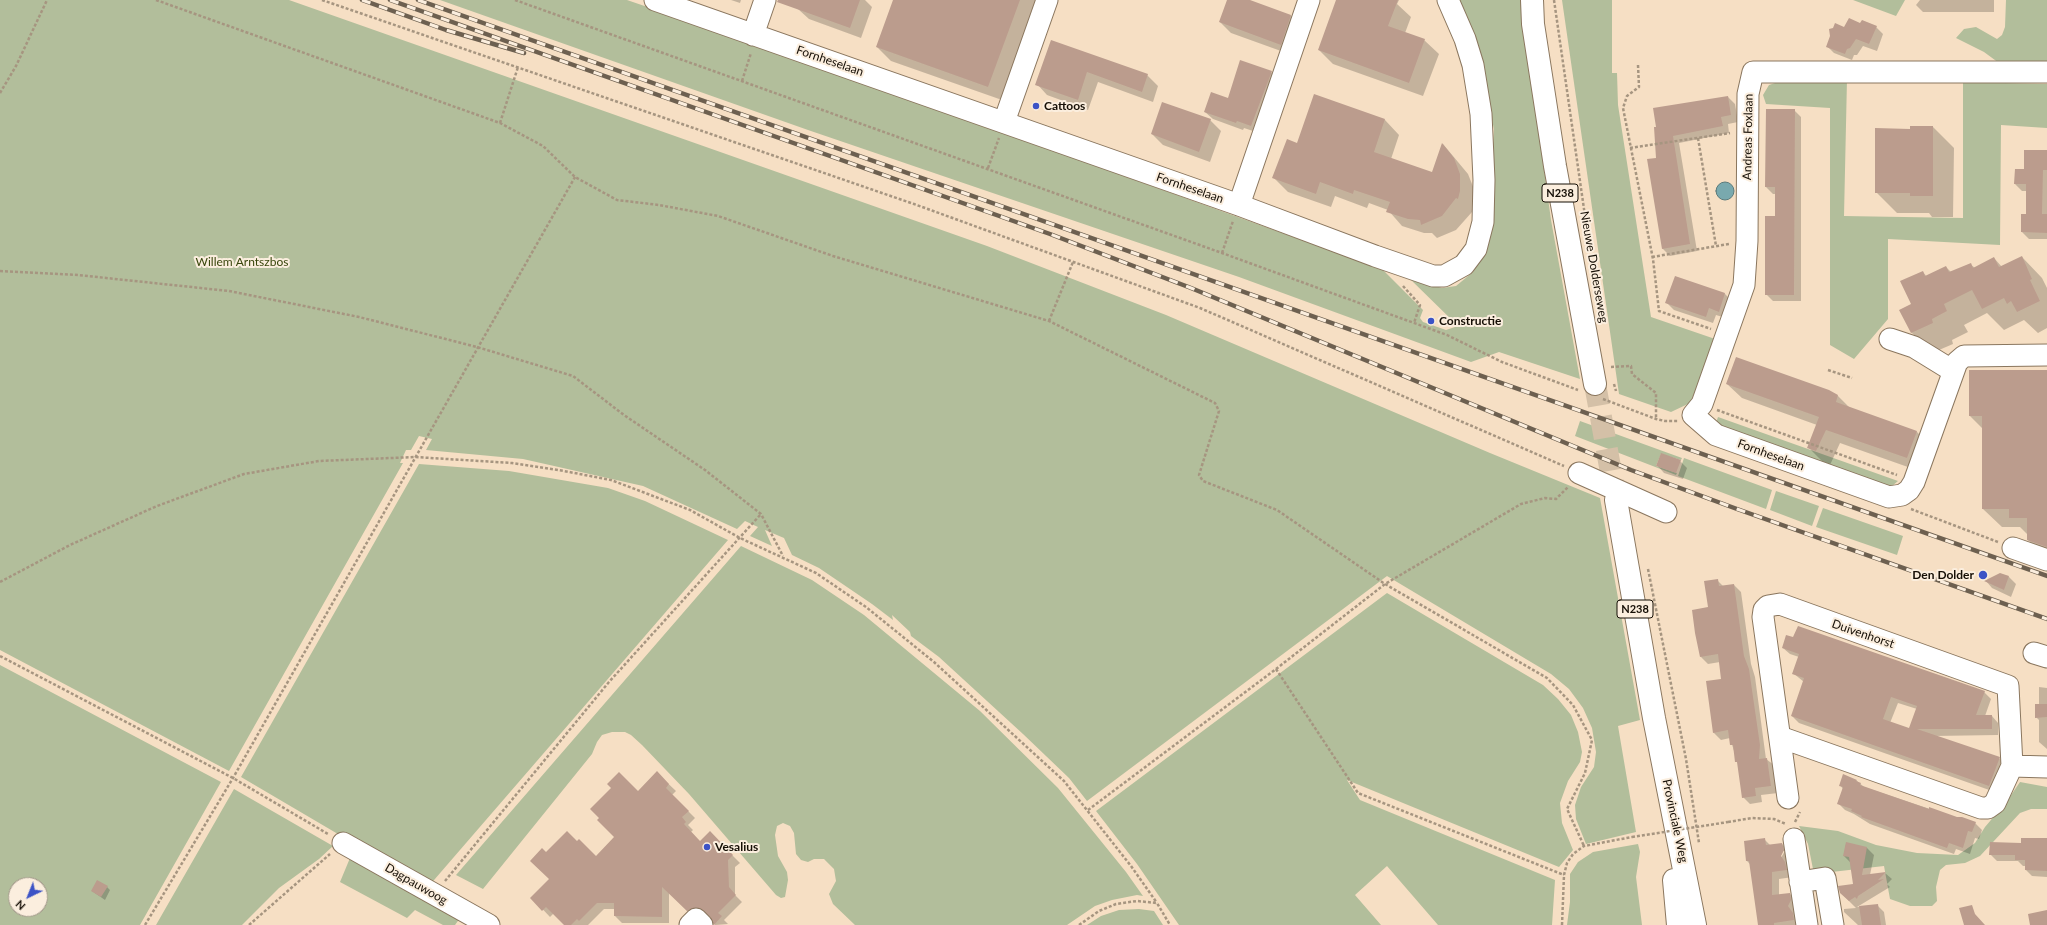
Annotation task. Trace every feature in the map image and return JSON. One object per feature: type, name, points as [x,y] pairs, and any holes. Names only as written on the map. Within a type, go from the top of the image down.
[{"type":"main road","name":"Nieuwe Dolderseweg","points":[[1532,0],[1534,24],[1555,166],[1607,379]]},
{"type":"main road","name":"Provinciale Weg","points":[[1616,500],[1654,718],[1695,925]]},
{"type":"main road","name":"Provinciale Weg","points":[[1654,718],[1674,874],[1678,925]]},
{"type":"street","name":"Fornheselaan","points":[[655,0],[1239,205],[1433,276],[1444,276],[1464,265],[1476,249],[1483,222],[1484,180],[1481,114],[1473,65],[1465,38],[1448,0]]},
{"type":"street","points":[[753,35],[765,0]]},
{"type":"street","points":[[1004,122],[1047,0]]},
{"type":"street","points":[[1239,205],[1309,0]]},
{"type":"street","name":"Andreas Foxlaan","points":[[1697,410],[1744,285],[1747,241],[1748,94],[1753,72],[2047,72]]},
{"type":"street","points":[[1890,339],[1914,347],[1952,371]]},
{"type":"street","points":[[1908,488],[1952,371],[1957,362],[1964,356],[2047,355]]},
{"type":"street","name":"Fornheselaan","points":[[1697,410],[1716,435],[1889,497],[1908,488]]},
{"type":"street","points":[[1579,473],[1666,512]]},
{"type":"street","points":[[2013,548],[2047,560]]},
{"type":"street","name":"Duivenhorst","points":[[1780,737],[1981,808],[1988,808],[1995,803],[2012,766],[2008,686],[1775,604],[1768,606],[1764,610],[1763,617],[1780,737],[1795,803]]},
{"type":"street","points":[[2012,766],[2047,767]]},
{"type":"street","points":[[1794,831],[1807,925]]},
{"type":"street","name":"Dagpauwoog","points":[[343,843],[489,925]]},
{"type":"street","points":[[1800,882],[1825,878],[1833,925]]},
{"type":"street","points":[[690,925],[696,919],[702,925]]},
{"type":"path","points":[[0,92],[16,66],[47,0]]},
{"type":"path","points":[[156,0],[500,123],[542,146],[575,177],[616,200],[659,204],[718,216],[832,256],[1049,321],[1216,403],[1219,411],[1199,475],[1203,481],[1277,510],[1385,584],[1547,678],[1573,705],[1592,740],[1585,773],[1567,809],[1584,846]]},
{"type":"path","points":[[322,0],[914,204],[1200,308],[1579,473]]},
{"type":"path","points":[[515,0],[1222,253],[1464,343],[1481,353],[1502,362],[1557,382]]},
{"type":"path","name":"Nieuwe Dolderseweg","points":[[1554,0],[1579,184],[1587,230]]},
{"type":"path","points":[[742,81],[754,43],[753,35]]},
{"type":"path","points":[[1638,65],[1639,87],[1627,96],[1624,108],[1630,148],[1652,257],[1660,311],[1726,334]]},
{"type":"path","points":[[500,123],[518,67]]},
{"type":"path","points":[[988,168],[1004,122]]},
{"type":"path","points":[[1630,148],[1747,130]]},
{"type":"path","points":[[1698,138],[1716,246]]},
{"type":"path","points":[[145,925],[233,778],[575,177]]},
{"type":"path","points":[[1222,253],[1239,205]]},
{"type":"path","points":[[1652,257],[1747,241]]},
{"type":"path","points":[[1049,321],[1073,262]]},
{"type":"path","points":[[0,271],[78,275],[229,291],[359,316],[477,347],[573,376],[624,415],[705,470],[761,514],[783,557]]},
{"type":"path","points":[[1397,280],[1420,305],[1414,324]]},
{"type":"path","points":[[1610,360],[1611,368],[1607,379],[1616,392]]},
{"type":"path","points":[[1611,368],[1631,366],[1632,374],[1656,393],[1656,419]]},
{"type":"path","points":[[1828,370],[1852,378]]},
{"type":"path","points":[[1646,416],[1656,419],[1676,421],[1697,410],[1908,488],[1911,509],[2013,548]]},
{"type":"path","points":[[0,582],[70,545],[157,506],[244,474],[319,461],[416,457],[512,463],[611,480],[690,510],[740,538],[816,573],[866,607],[934,662],[1064,781],[1088,810],[1157,903],[1170,925]]},
{"type":"path","points":[[1088,810],[1276,669],[1385,584],[1521,504],[1545,498],[1556,499],[1566,489]]},
{"type":"path","points":[[434,894],[609,682],[761,514]]},
{"type":"path","points":[[1647,561],[1686,759],[1699,844]]},
{"type":"path","points":[[0,656],[233,778],[343,843],[249,925]]},
{"type":"path","points":[[1276,669],[1358,793],[1564,875]]},
{"type":"path","points":[[1794,831],[1795,803]]},
{"type":"path","points":[[1562,925],[1564,875],[1567,863],[1573,854],[1584,846],[1752,818],[1774,819],[1783,822],[1794,831]]},
{"type":"path","points":[[1079,925],[1099,911],[1116,904],[1137,901],[1157,903]]},
{"type":"green space","name":"Willem Arntszbos","points":[[0,0],[289,0],[987,246],[1166,315],[1490,453],[1600,498],[1640,720],[1618,726],[1636,832],[1586,844],[1576,819],[1575,805],[1581,787],[1594,767],[1596,752],[1592,728],[1583,708],[1569,689],[1551,674],[1387,576],[1087,801],[1069,778],[1023,734],[939,657],[911,636],[910,632],[892,615],[893,620],[819,568],[792,555],[784,538],[765,530],[772,546],[750,536],[758,527],[745,521],[737,529],[643,486],[523,459],[426,450],[432,439],[419,436],[411,450],[406,450],[400,463],[403,463],[229,771],[0,650]]},
{"type":"green space","points":[[440,0],[627,0],[808,62],[1382,269],[1423,310],[1420,318],[1423,322],[1446,330],[1458,326],[1409,278],[1442,288],[1456,286],[1473,272],[1485,247],[1490,207],[1494,129],[1473,36],[1456,0],[1521,0],[1551,220],[1580,379],[1499,352],[1471,362],[1239,277],[808,130]]},
{"type":"green space","points":[[1562,0],[1612,0],[1612,73],[1617,73],[1618,105],[1651,317],[1718,340],[1690,403],[1671,412],[1619,394]]},
{"type":"green space","points":[[1853,0],[1905,0],[1896,16]]},
{"type":"green space","points":[[2006,0],[2047,0],[2047,63],[1999,63],[1984,52],[1956,38],[1964,29],[1976,27],[1997,39],[2002,35],[2005,27]]},
{"type":"green space","points":[[1847,79],[1844,216],[1963,218],[1963,82],[2047,84],[2047,128],[2001,125],[2000,245],[1888,239],[1888,319],[1854,359],[1830,345],[1830,108],[1766,104],[1763,95],[1769,85],[1775,83]]},
{"type":"green space","points":[[1718,417],[1898,481],[1892,486],[1884,487],[1715,426]]},
{"type":"green space","points":[[1580,421],[1682,458],[1681,460],[1661,454],[1656,466],[1677,473],[1676,475],[1575,436]]},
{"type":"green space","points":[[1684,458],[1772,490],[1766,509],[1678,476]]},
{"type":"green space","points":[[419,464],[509,471],[608,488],[645,501],[728,540],[428,887],[241,777]]},
{"type":"green space","points":[[1776,491],[1819,506],[1812,526],[1770,510]]},
{"type":"green space","points":[[1823,508],[1903,536],[1897,555],[1816,527]]},
{"type":"green space","points":[[741,546],[812,580],[864,615],[980,711],[1058,788],[1126,872],[1143,896],[1137,895],[1112,900],[1095,906],[1067,925],[855,925],[833,904],[829,894],[836,881],[834,869],[824,859],[814,859],[808,862],[801,860],[796,854],[794,833],[790,826],[783,823],[777,826],[775,835],[778,856],[787,872],[788,880],[785,897],[781,898],[776,895],[689,794],[642,745],[631,735],[625,732],[612,732],[602,735],[592,754],[483,889],[456,875]]},
{"type":"green space","points":[[1387,593],[1543,685],[1558,699],[1571,715],[1578,732],[1582,752],[1580,762],[1568,781],[1560,803],[1562,823],[1573,850],[1559,867],[1347,780],[1360,800],[1555,880],[1552,925],[1438,925],[1387,866],[1355,895],[1381,925],[1179,925],[1137,864],[1096,811]]},
{"type":"green space","points":[[0,665],[221,782],[140,925],[0,925]]},
{"type":"green space","points":[[2020,782],[2047,787],[2047,809],[2031,809],[2020,813],[1980,856],[1965,863],[1946,865],[1940,870],[1936,887],[1937,901],[1932,906],[1910,906],[1890,899],[1884,866],[1814,874],[1808,844],[1799,826],[1838,831],[1876,845],[1917,853],[1958,855],[1975,843],[1985,827],[2007,801]]},
{"type":"green space","points":[[234,789],[333,846],[319,859],[279,888],[242,925],[156,925]]},
{"type":"green space","points":[[1638,844],[1640,852],[1636,877],[1642,925],[1567,925],[1570,902],[1570,874],[1578,862],[1593,852]]},
{"type":"green space","points":[[350,858],[460,918],[455,925],[443,925],[415,910],[407,918],[340,882]]},
{"type":"green space","points":[[1139,909],[1154,911],[1163,925],[1087,925],[1101,916],[1119,910]]},
{"type":"water","points":[[1725,182],[1731,185],[1734,191],[1731,197],[1725,200],[1719,197],[1716,191],[1719,185]]},
{"type":"building","points":[[778,0],[860,0],[850,28],[777,2]]},
{"type":"building","points":[[893,0],[1020,0],[988,87],[876,47]]},
{"type":"building","points":[[1227,0],[1250,0],[1291,15],[1281,45],[1219,22]]},
{"type":"building","points":[[1336,0],[1398,0],[1388,26],[1425,39],[1409,83],[1318,50]]},
{"type":"building","points":[[1849,18],[1860,23],[1862,20],[1877,26],[1869,44],[1856,39],[1850,48],[1847,49],[1845,54],[1826,47],[1830,36],[1829,29],[1833,28],[1835,23],[1844,27]]},
{"type":"building","points":[[1051,40],[1148,74],[1142,92],[1087,72],[1078,100],[1035,85]]},
{"type":"building","points":[[1240,60],[1272,71],[1251,126],[1237,121],[1236,123],[1204,112],[1211,92],[1228,98]]},
{"type":"building","points":[[1314,94],[1385,119],[1374,152],[1432,172],[1442,143],[1454,158],[1460,174],[1460,191],[1458,199],[1456,198],[1442,216],[1421,225],[1420,220],[1408,219],[1386,212],[1390,202],[1354,190],[1353,194],[1320,182],[1316,194],[1272,178],[1287,139],[1297,143]]},
{"type":"building","points":[[1728,96],[1731,115],[1721,117],[1723,126],[1673,136],[1690,244],[1662,249],[1647,159],[1656,158],[1654,127],[1656,127],[1653,108]]},
{"type":"building","points":[[1162,102],[1211,119],[1199,152],[1151,134]]},
{"type":"building","points":[[1766,109],[1795,109],[1794,295],[1765,295],[1765,216],[1775,216],[1775,187],[1765,187]]},
{"type":"building","points":[[1910,126],[1933,126],[1933,196],[1910,196],[1910,193],[1875,193],[1875,128],[1910,129]]},
{"type":"building","points":[[2024,150],[2047,150],[2047,170],[2043,170],[2042,214],[2047,214],[2047,233],[2021,232],[2021,214],[2026,214],[2026,184],[2014,184],[2015,169],[2024,169]]},
{"type":"building","points":[[2022,256],[2032,279],[2030,280],[2040,301],[2017,312],[2011,301],[2007,304],[2004,298],[1982,309],[1972,290],[1944,304],[1947,311],[1932,319],[1933,323],[1911,333],[1899,310],[1911,304],[1900,281],[1923,271],[1925,276],[1946,266],[1949,272],[1971,263],[1973,268],[1994,257],[1999,267]]},
{"type":"building","points":[[1675,276],[1725,293],[1719,312],[1709,308],[1706,317],[1665,303]]},
{"type":"building","points":[[1736,357],[1829,390],[1838,395],[1836,402],[1917,431],[1907,458],[1826,430],[1816,451],[1807,448],[1819,417],[1726,384]]},
{"type":"building","points":[[1969,370],[2047,370],[2047,547],[2027,540],[2027,518],[2009,518],[2009,509],[1982,509],[1982,416],[1969,416]]},
{"type":"building","points":[[1661,453],[1681,460],[1676,473],[1656,466]]},
{"type":"building","points":[[2000,573],[2009,576],[2004,590],[1984,581]]},
{"type":"building","points":[[1718,579],[1719,586],[1734,584],[1744,656],[1749,669],[1760,745],[1759,759],[1767,758],[1771,786],[1755,788],[1756,796],[1742,798],[1737,762],[1735,762],[1733,745],[1730,745],[1728,730],[1713,733],[1706,681],[1721,679],[1718,654],[1700,657],[1692,610],[1708,607],[1704,581]]},
{"type":"building","points":[[1798,626],[1985,691],[1976,715],[1992,715],[1992,729],[1917,729],[2000,757],[1989,786],[1791,716],[1804,678],[1792,674],[1799,654],[1782,648],[1786,635],[1793,637]],"holes":[[[1891,697],[1917,706],[1909,728],[1883,719]]]},
{"type":"building","points":[[2035,704],[2047,704],[2047,717],[2035,718]]},
{"type":"building","name":"Vesalius","points":[[657,771],[669,784],[666,788],[689,811],[682,817],[686,822],[684,824],[700,841],[710,831],[733,855],[728,860],[729,887],[736,895],[718,913],[722,916],[714,925],[710,917],[699,908],[693,908],[687,911],[662,887],[662,917],[614,916],[614,903],[597,903],[579,921],[577,919],[571,925],[564,925],[546,907],[542,911],[530,898],[549,879],[530,861],[542,848],[546,852],[567,831],[577,841],[579,839],[596,856],[614,837],[597,820],[599,818],[590,809],[611,788],[607,784],[619,772],[638,791]]},
{"type":"building","points":[[1843,774],[1857,780],[1856,781],[1861,783],[1860,785],[1929,809],[1929,807],[1976,822],[1972,832],[1968,831],[1963,848],[1949,843],[1947,848],[1861,817],[1862,816],[1851,811],[1852,809],[1837,804],[1843,787],[1839,786]]},
{"type":"building","points":[[1765,838],[1766,845],[1782,843],[1784,850],[1781,856],[1785,862],[1787,870],[1772,872],[1772,895],[1790,893],[1791,900],[1788,906],[1793,913],[1794,920],[1774,923],[1774,925],[1758,925],[1749,861],[1746,861],[1744,841]]},
{"type":"building","points":[[2021,838],[2047,838],[2047,871],[2025,870],[2025,860],[2015,860],[2015,855],[1989,855],[1990,842],[2021,843]]},
{"type":"building","points":[[1846,842],[1867,847],[1862,875],[1886,872],[1878,880],[1884,879],[1858,896],[1857,899],[1855,897],[1849,901],[1840,893],[1838,886],[1853,884],[1849,857],[1843,856]]},
{"type":"building","points":[[97,880],[108,886],[101,897],[91,891]]},
{"type":"building","points":[[1878,904],[1881,925],[1862,925],[1859,906]]},
{"type":"building","points":[[1972,905],[1975,914],[1985,925],[1964,925],[1959,908]]},
{"type":"building","points":[[2047,910],[2047,925],[2030,925],[2028,914]]},
{"type":"tunnel","points":[[1595,384],[1616,500]]},
{"type":"railway","points":[[362,0],[446,30],[524,53]]},
{"type":"railway","points":[[390,0],[1050,234],[1191,288],[1631,470],[2047,619]]},
{"type":"railway","points":[[418,0],[2047,576]]},
{"type":"place","name":"Cattoos","points":[[1036,106]]},
{"type":"place","name":"Constructie","points":[[1431,321]]},
{"type":"place","name":"Den Dolder","points":[[1983,575]]},
{"type":"place","name":"Vesalius","points":[[707,847]]}]
